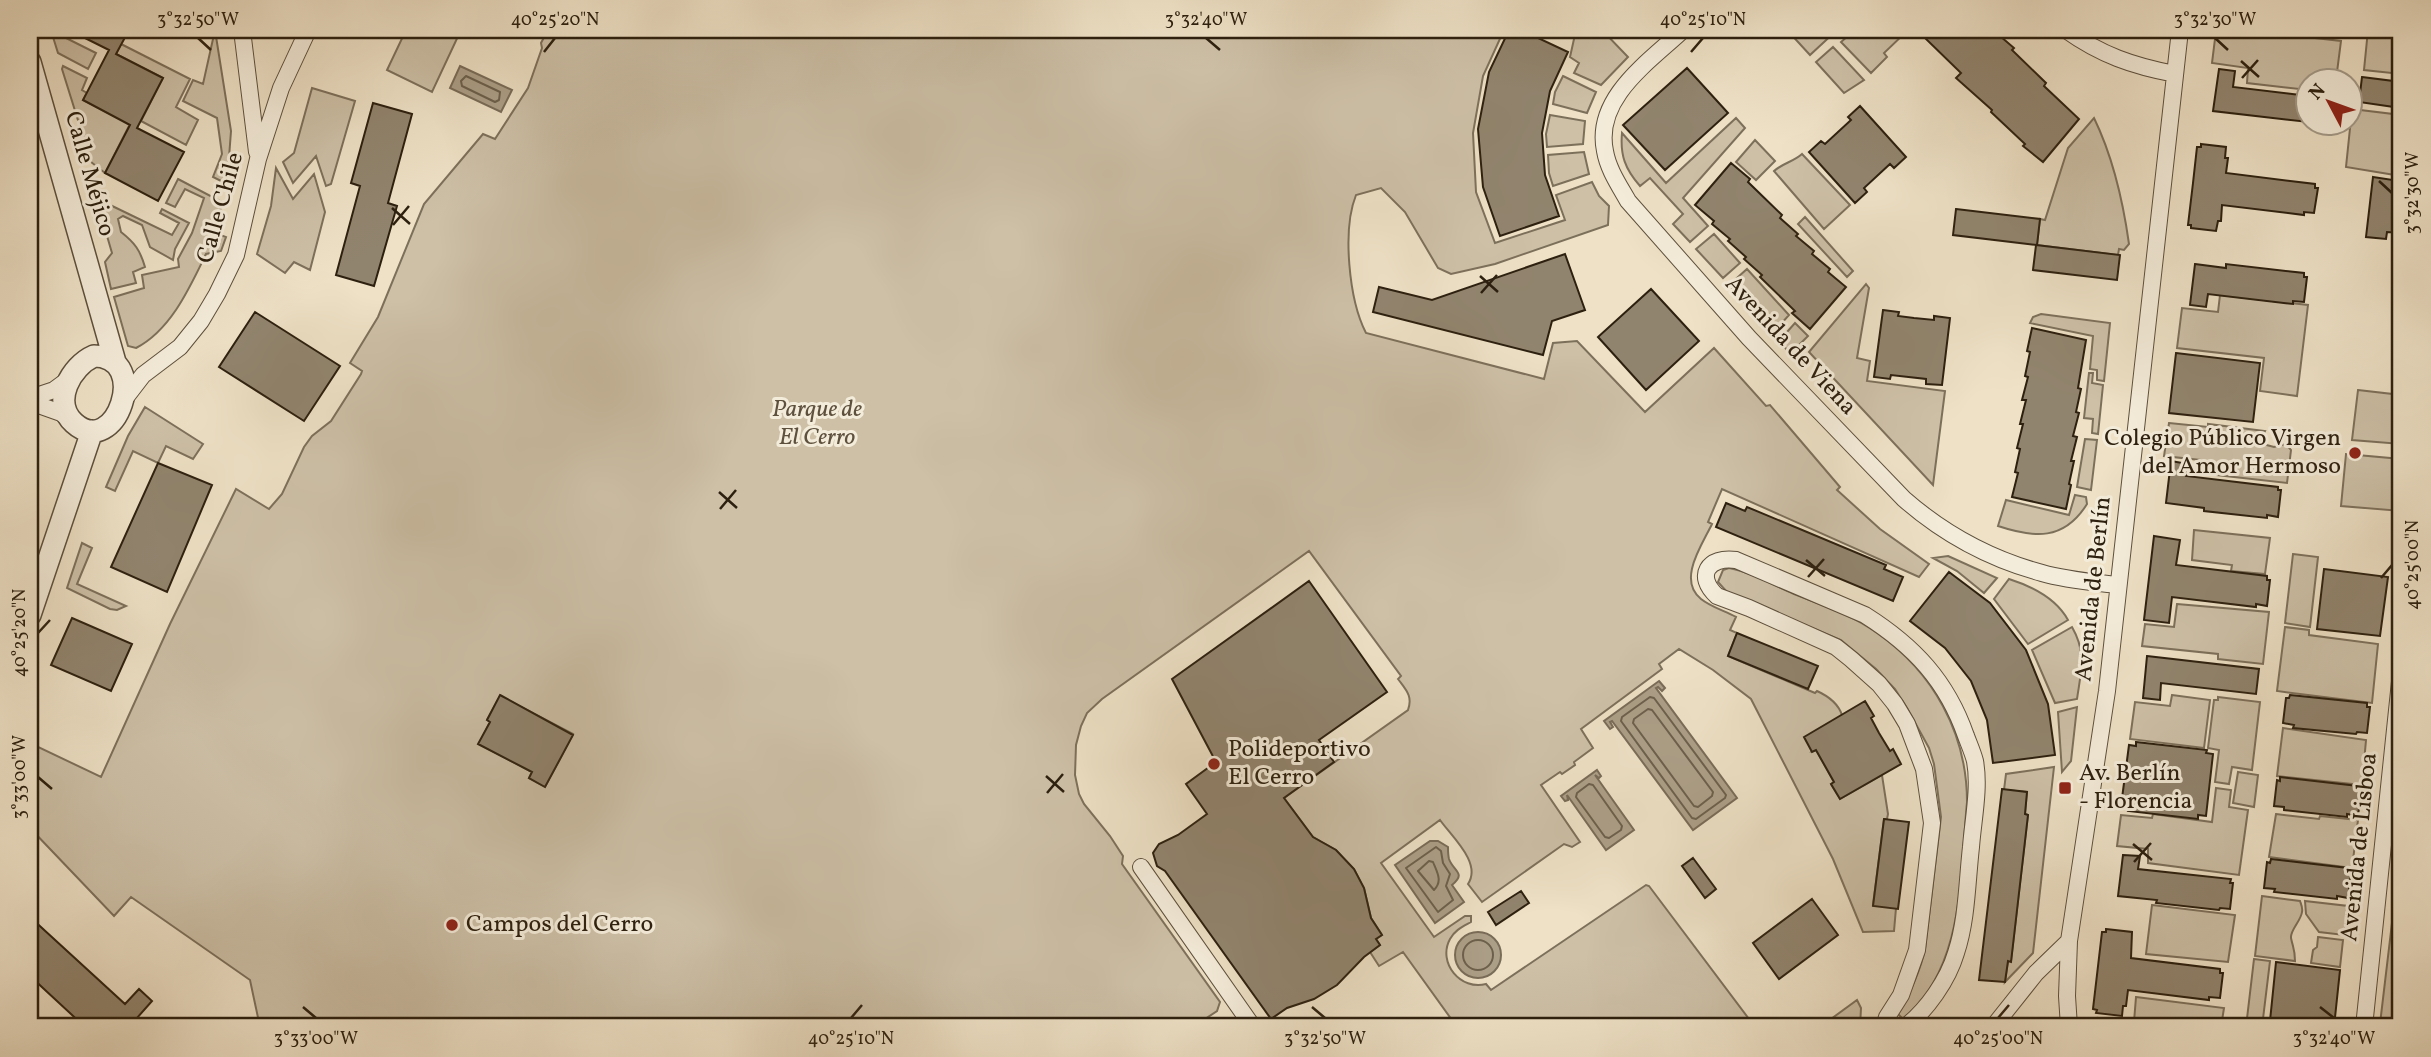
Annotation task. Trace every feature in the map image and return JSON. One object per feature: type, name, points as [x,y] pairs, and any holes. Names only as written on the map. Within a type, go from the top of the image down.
[{"type":"street","points":[[242,30],[258,159]]},
{"type":"street","name":"Calle Chile","points":[[127,372],[180,347],[201,321],[217,294],[236,255],[258,159],[281,88],[308,30]]},
{"type":"street","name":"Avenida de Viena","points":[[1683,30],[1631,78],[1613,101],[1607,115],[1603,131],[1605,153],[1613,175],[1628,201],[1749,338],[1904,499],[1927,519],[1957,538],[2015,564],[2067,578],[2117,585]]},
{"type":"street","points":[[2066,30],[2092,48],[2147,68],[2175,74]]},
{"type":"street","name":"Avenida de Berlín","points":[[2069,1027],[2069,941],[2107,691],[2179,30]]},
{"type":"street","name":"Calle Méjico","points":[[30,62],[97,301],[127,372]]},
{"type":"street","points":[[30,400],[54,390],[69,379],[84,361],[94,327],[97,301]]},
{"type":"street","points":[[30,400],[61,413],[80,427],[92,431],[111,423],[119,413],[123,401],[127,372],[105,356],[94,356],[84,361]]},
{"type":"street","points":[[69,379],[65,399],[71,421]]},
{"type":"street","points":[[30,615],[92,431]]},
{"type":"street","points":[[1884,1027],[1901,995],[1917,950],[1932,823],[1924,769],[1907,724],[1895,704],[1852,659],[1817,637],[1717,596],[1709,589],[1707,569],[1713,562],[1724,558],[1736,560],[1865,615],[1884,627],[1936,675],[1960,720],[1975,762],[1976,795],[1962,930],[1956,956],[1937,990],[1905,1027]]},
{"type":"street","name":"Avenida de Lisboa","points":[[2364,1027],[2401,672]]},
{"type":"street","points":[[1141,867],[1253,1027]]},
{"type":"street","points":[[1993,1027],[2036,973],[2069,941]]},
{"type":"green space","points":[[215,30],[231,131],[227,184],[213,177],[222,154],[217,118],[183,101],[193,80],[203,84]]},
{"type":"green space","points":[[406,30],[461,30],[432,92],[387,70]]},
{"type":"green space","name":"Parque de El Cerro","points":[[548,30],[1504,30],[1483,76],[1473,133],[1476,192],[1495,243],[1565,220],[1556,195],[1592,182],[1599,196],[1609,206],[1608,225],[1495,264],[1451,274],[1438,268],[1405,212],[1381,188],[1356,195],[1349,227],[1349,265],[1355,302],[1366,333],[1544,379],[1553,343],[1577,341],[1645,412],[1714,348],[1766,406],[1770,405],[1840,487],[1837,490],[1880,529],[1929,564],[1919,577],[1722,489],[1708,522],[1712,524],[1691,572],[1694,591],[1701,599],[1736,617],[1730,630],[1737,633],[1728,656],[1815,693],[1817,691],[1838,707],[1842,715],[1812,751],[1816,750],[1840,799],[1882,775],[1888,814],[1887,819],[1884,819],[1873,905],[1896,908],[1894,931],[1863,932],[1833,859],[1751,699],[1713,670],[1679,649],[1659,664],[1662,669],[1581,729],[1593,748],[1574,762],[1575,765],[1541,785],[1580,842],[1572,847],[1564,844],[1482,902],[1468,884],[1471,868],[1464,850],[1440,820],[1381,863],[1434,937],[1465,916],[1471,916],[1471,922],[1456,931],[1450,939],[1447,948],[1449,966],[1460,979],[1477,985],[1486,984],[1491,990],[1646,885],[1649,886],[1755,1027],[1457,1027],[1403,952],[1379,966],[1370,952],[1380,945],[1376,939],[1382,935],[1371,918],[1364,888],[1354,869],[1336,850],[1313,837],[1284,798],[1408,710],[1410,701],[1398,679],[1401,676],[1309,551],[1102,699],[1087,713],[1076,745],[1075,775],[1084,804],[1110,836],[1123,856],[1122,864],[1220,1002],[1217,1011],[1193,1027],[260,1027],[250,980],[131,897],[114,916],[30,828],[30,743],[101,777],[170,624],[236,489],[269,509],[282,494],[304,447],[312,436],[331,421],[361,374],[362,371],[350,363],[378,317],[424,204],[483,134],[495,139],[528,88],[542,48],[541,43]],"holes":[[[500,696],[573,734],[545,787],[529,778],[532,772],[479,744],[490,722],[487,720]]]},
{"type":"green space","points":[[1576,30],[1602,30],[1628,57],[1601,85],[1574,73],[1579,63],[1570,57]]},
{"type":"green space","points":[[1787,30],[1837,30],[1810,55]]},
{"type":"green space","points":[[1855,30],[1906,32],[1884,53],[1887,57],[1871,73],[1841,42]]},
{"type":"green space","points":[[2368,30],[2401,31],[2401,74],[2364,70]]},
{"type":"green space","points":[[2216,31],[2249,36],[2253,31],[2341,41],[2338,66],[2294,66],[2294,88],[2247,83],[2248,68],[2212,63]]},
{"type":"green space","points":[[60,35],[96,53],[88,69],[58,53],[53,37]]},
{"type":"green space","points":[[121,44],[190,79],[176,107],[198,120],[186,145],[141,121],[163,78],[116,54]]},
{"type":"green space","points":[[1833,47],[1864,80],[1844,93],[1816,62]]},
{"type":"green space","points":[[63,66],[87,78],[82,90],[87,93],[83,100],[130,124],[105,173],[91,162]]},
{"type":"green space","points":[[1563,76],[1596,92],[1587,113],[1553,104],[1555,92]]},
{"type":"green space","points":[[312,88],[355,101],[331,184],[326,186],[316,156],[293,183],[283,162],[294,153]]},
{"type":"green space","points":[[2364,110],[2401,115],[2401,176],[2346,167],[2349,136],[2364,136]]},
{"type":"green space","points":[[1550,115],[1585,121],[1583,144],[1547,147],[1546,134]]},
{"type":"green space","points":[[1736,118],[1745,128],[1683,198],[1708,226],[1690,242],[1673,224],[1683,214],[1650,178],[1640,186],[1631,174],[1623,155],[1622,133],[1666,183]]},
{"type":"green space","points":[[2094,118],[2107,148],[2116,180],[2129,244],[2124,250],[2119,249],[2118,255],[2037,245],[2040,219],[2045,220],[2068,148]]},
{"type":"green space","points":[[1755,140],[1775,161],[1756,180],[1736,162]]},
{"type":"green space","points":[[1584,152],[1589,174],[1553,186],[1548,155]]},
{"type":"green space","points":[[1802,154],[1850,205],[1824,229],[1774,171]]},
{"type":"green space","points":[[276,168],[293,199],[314,174],[325,212],[310,270],[294,262],[285,273],[257,254],[271,206]]},
{"type":"green space","points":[[178,179],[222,202],[215,233],[226,237],[221,251],[206,254],[169,319],[136,348],[128,346],[114,297],[144,288],[142,275],[179,267],[178,259],[192,233],[204,198],[185,189],[175,207],[166,203]]},
{"type":"green space","points":[[106,203],[172,235],[179,223],[160,213],[162,209],[189,223],[175,249],[173,260],[150,247],[142,225],[123,216],[118,219],[121,232],[136,247],[145,267],[133,272],[136,283],[111,289],[105,262],[112,253],[98,205]]},
{"type":"green space","points":[[1805,217],[1853,271],[1847,277],[1798,224]]},
{"type":"green space","points":[[1714,234],[1740,263],[1723,278],[1696,249]]},
{"type":"green space","points":[[1747,269],[1789,315],[1772,334],[1729,285]]},
{"type":"green space","points":[[1866,284],[1869,288],[1857,358],[1870,361],[1867,381],[1945,391],[1933,485],[1809,352]]},
{"type":"green space","points":[[2220,295],[2308,305],[2297,396],[2260,391],[2264,358],[2177,348],[2182,308],[2218,312]]},
{"type":"green space","points":[[2041,314],[2110,323],[2104,381],[2097,380],[2097,370],[2090,369],[2093,336],[2030,323],[2033,317]]},
{"type":"green space","points":[[1795,323],[1808,336],[1800,344],[1799,363],[1779,341]]},
{"type":"green space","points":[[2089,373],[2093,373],[2092,383],[2103,385],[2098,434],[2092,433],[2093,419],[2084,418]]},
{"type":"green space","points":[[2358,390],[2401,395],[2401,444],[2352,440]]},
{"type":"green space","points":[[145,407],[203,444],[193,459],[166,446],[158,463],[133,451],[115,491],[106,487],[128,436]]},
{"type":"green space","points":[[2169,423],[2208,427],[2208,424],[2265,431],[2259,443],[2274,447],[2286,444],[2291,450],[2287,483],[2199,473],[2200,460],[2164,456]]},
{"type":"green space","points":[[2085,439],[2097,440],[2091,490],[2077,487]]},
{"type":"green space","points":[[2346,454],[2401,459],[2401,511],[2341,506]]},
{"type":"green space","points":[[2075,495],[2086,497],[2087,504],[2068,525],[2058,530],[2036,534],[1998,526],[2006,500],[2069,515]]},
{"type":"green space","points":[[2194,530],[2270,538],[2265,574],[2231,571],[2232,565],[2192,560]]},
{"type":"green space","points":[[82,543],[92,548],[77,584],[126,606],[117,610],[110,609],[67,588]]},
{"type":"green space","points":[[2293,554],[2318,557],[2310,627],[2285,623]]},
{"type":"green space","points":[[1948,556],[1997,578],[1984,593],[1957,571],[1933,558]]},
{"type":"green space","points":[[1729,568],[1837,611],[1877,633],[1915,666],[1943,706],[1953,728],[1961,752],[1967,802],[1956,918],[1949,947],[1938,974],[1923,998],[1903,1019],[1898,1014],[1914,983],[1925,949],[1941,817],[1934,764],[1929,748],[1895,689],[1876,669],[1841,640],[1727,592],[1718,582],[1723,570]]},
{"type":"green space","points":[[2009,579],[2042,594],[2057,605],[2068,620],[2028,644],[1994,599]]},
{"type":"green space","points":[[2177,604],[2269,612],[2263,664],[2218,659],[2218,654],[2142,646],[2145,624],[2174,627]]},
{"type":"green space","points":[[2072,627],[2081,654],[2077,699],[2055,703],[2032,650]]},
{"type":"green space","points":[[2285,627],[2309,630],[2309,635],[2378,644],[2372,703],[2277,691]]},
{"type":"green space","points":[[2172,695],[2210,700],[2204,748],[2130,739],[2135,702],[2170,706]]},
{"type":"green space","points":[[2218,697],[2260,702],[2252,770],[2232,767],[2229,784],[2215,782],[2219,750],[2208,748],[2214,700],[2218,700]]},
{"type":"green space","points":[[2077,707],[2071,761],[2062,772],[2058,712]]},
{"type":"green space","points":[[2283,728],[2366,740],[2362,785],[2277,776]]},
{"type":"green space","points":[[2054,767],[2033,953],[2005,982],[2008,961],[2011,961],[2028,815],[2025,814],[2027,792],[2004,790],[2006,774]]},
{"type":"green space","points":[[2238,772],[2258,775],[2254,807],[2233,803]]},
{"type":"green space","points":[[2216,788],[2231,790],[2229,807],[2248,810],[2239,875],[2148,863],[2148,849],[2117,846],[2121,815],[2152,818],[2153,814],[2212,822]]},
{"type":"green space","points":[[2276,814],[2358,820],[2352,868],[2269,857]]},
{"type":"green space","points":[[2401,847],[2401,1027],[2380,1027],[2380,1024]]},
{"type":"green space","points":[[2262,896],[2300,901],[2301,915],[2291,935],[2295,961],[2255,956]]},
{"type":"green space","points":[[2305,901],[2348,906],[2344,935],[2319,932],[2306,914]]},
{"type":"green space","points":[[2152,905],[2235,915],[2228,962],[2146,954]]},
{"type":"green space","points":[[2318,937],[2343,940],[2340,967],[2311,963]]},
{"type":"green space","points":[[2254,959],[2270,961],[2262,1027],[2246,1027]]},
{"type":"green space","points":[[2136,997],[2224,1008],[2221,1027],[2099,1027],[2098,1018],[2134,1022]]},
{"type":"green space","points":[[1857,1000],[1861,1008],[1860,1027],[1820,1027]]},
{"type":"water","points":[[460,66],[512,90],[501,112],[450,88]]},
{"type":"water","points":[[1659,681],[1665,688],[1662,691],[1656,688],[1737,798],[1693,830],[1612,721],[1610,722],[1613,727],[1610,729],[1604,721]]},
{"type":"water","points":[[1597,770],[1601,776],[1599,778],[1595,775],[1634,830],[1606,850],[1567,795],[1568,800],[1565,801],[1561,796]]},
{"type":"water","points":[[1430,841],[1438,841],[1448,847],[1449,859],[1459,875],[1452,885],[1464,902],[1435,923],[1395,865]]},
{"type":"water","points":[[1478,932],[1494,939],[1501,955],[1494,971],[1478,978],[1462,971],[1455,955],[1462,939]]},
{"type":"building","points":[[69,30],[129,30],[116,54],[163,78],[137,128],[184,152],[158,201],[105,173],[130,125],[83,100],[109,50]]},
{"type":"building","points":[[1509,30],[1521,30],[1568,52],[1550,91],[1542,133],[1545,175],[1559,216],[1500,236],[1483,187],[1478,129],[1489,72]]},
{"type":"building","points":[[1934,30],[1993,30],[2014,48],[2012,50],[2046,83],[2044,86],[2079,119],[2043,162],[2023,146],[2025,144],[1991,112],[1992,110],[1956,78],[1961,73],[1926,39]]},
{"type":"building","points":[[1687,68],[1728,113],[1665,170],[1623,125]]},
{"type":"building","points":[[2219,69],[2235,71],[2233,87],[2294,94],[2294,120],[2213,111]]},
{"type":"building","points":[[2364,77],[2401,82],[2401,108],[2364,103]]},
{"type":"building","points":[[373,103],[412,114],[388,203],[397,206],[374,286],[336,275],[360,186],[351,183]]},
{"type":"building","points":[[1860,106],[1906,157],[1894,168],[1890,164],[1864,188],[1867,192],[1855,203],[1809,152],[1821,141],[1825,144],[1851,120],[1848,117]]},
{"type":"building","points":[[2201,144],[2226,147],[2226,173],[2315,184],[2315,188],[2318,188],[2314,213],[2304,212],[2304,215],[2222,205],[2221,221],[2218,221],[2216,231],[2191,228],[2191,225],[2188,225],[2197,147],[2201,147]]},
{"type":"building","points":[[1731,163],[1750,179],[1748,182],[1782,215],[1780,218],[1798,234],[1796,236],[1814,251],[1812,254],[1830,269],[1828,272],[1846,287],[1810,329],[1760,277],[1762,275],[1744,259],[1746,257],[1728,241],[1730,239],[1712,224],[1714,221],[1695,205]]},
{"type":"building","points":[[2373,177],[2393,180],[2392,187],[2401,188],[2401,233],[2387,232],[2386,239],[2366,237]]},
{"type":"building","points":[[1956,209],[2040,219],[2037,245],[1953,235]]},
{"type":"building","points":[[2036,245],[2120,255],[2117,280],[2033,270]]},
{"type":"building","points":[[1565,254],[1585,310],[1552,321],[1543,355],[1373,312],[1379,287],[1432,300]]},
{"type":"building","points":[[2195,264],[2226,268],[2226,264],[2304,273],[2304,277],[2307,277],[2304,302],[2293,301],[2293,304],[2208,294],[2206,307],[2190,305]]},
{"type":"building","points":[[1651,289],[1699,341],[1646,390],[1598,337]]},
{"type":"building","points":[[1883,310],[1914,318],[1950,318],[1942,385],[1926,384],[1926,379],[1891,375],[1890,379],[1874,377]]},
{"type":"building","points":[[255,312],[340,366],[304,421],[219,367]]},
{"type":"building","points":[[2032,328],[2086,340],[2078,388],[2081,389],[2076,412],[2079,413],[2073,436],[2077,437],[2071,461],[2074,461],[2066,509],[2012,497],[2018,473],[2015,472],[2020,449],[2017,448],[2026,400],[2022,400],[2028,377],[2025,376],[2030,352],[2027,351]]},
{"type":"building","points":[[2176,353],[2260,363],[2253,422],[2169,413]]},
{"type":"building","points":[[2171,461],[2188,464],[2186,476],[2278,487],[2278,490],[2281,490],[2278,517],[2204,511],[2204,508],[2166,503]]},
{"type":"building","points":[[158,463],[212,485],[167,592],[111,567]]},
{"type":"building","points":[[1726,503],[1745,511],[1747,507],[1886,565],[1884,569],[1903,577],[1893,601],[1716,527]]},
{"type":"building","points":[[2154,536],[2180,540],[2176,565],[2267,576],[2267,580],[2270,580],[2267,606],[2172,597],[2169,623],[2144,620]]},
{"type":"building","points":[[2324,569],[2388,577],[2380,636],[2317,629]]},
{"type":"building","points":[[1949,572],[1990,603],[2026,650],[2048,704],[2055,755],[1993,763],[1987,720],[1971,681],[1945,648],[1910,621]]},
{"type":"building","points":[[1309,581],[1387,692],[1319,740],[1334,762],[1284,798],[1313,837],[1336,850],[1354,869],[1364,888],[1371,918],[1382,935],[1376,939],[1380,945],[1364,957],[1337,985],[1314,999],[1287,1008],[1271,1019],[1165,871],[1157,866],[1153,853],[1159,844],[1178,835],[1207,814],[1186,784],[1216,762],[1172,679]]},
{"type":"building","points":[[72,618],[132,644],[111,691],[51,665]]},
{"type":"building","points":[[1737,633],[1818,666],[1808,689],[1728,656]]},
{"type":"building","points":[[2147,656],[2259,669],[2256,694],[2161,683],[2160,700],[2143,698]]},
{"type":"building","points":[[500,695],[573,735],[545,787],[529,778],[532,772],[478,744]]},
{"type":"building","points":[[2290,695],[2367,703],[2367,707],[2370,707],[2367,733],[2293,728],[2294,725],[2283,723],[2286,698]]},
{"type":"building","points":[[1865,701],[1874,716],[1871,718],[1879,733],[1890,751],[1893,749],[1901,764],[1840,799],[1816,750],[1812,752],[1804,737]]},
{"type":"building","points":[[2136,742],[2207,750],[2206,753],[2213,754],[2206,816],[2198,815],[2198,819],[2128,811],[2129,807],[2121,806],[2129,745],[2136,746]]},
{"type":"building","points":[[2280,777],[2358,786],[2358,790],[2361,790],[2358,816],[2284,810],[2284,807],[2274,806],[2277,780],[2280,781]]},
{"type":"building","points":[[2002,789],[2027,792],[2025,814],[2028,815],[2011,962],[2008,961],[2005,982],[1979,980]]},
{"type":"building","points":[[1884,819],[1909,822],[1898,909],[1873,906]]},
{"type":"building","points":[[2123,855],[2140,856],[2138,869],[2231,879],[2230,883],[2233,883],[2230,909],[2156,903],[2157,900],[2118,896]]},
{"type":"building","points":[[1693,858],[1716,889],[1705,898],[1682,866]]},
{"type":"building","points":[[2271,859],[2348,868],[2348,872],[2351,872],[2348,898],[2274,892],[2275,889],[2264,888],[2267,862],[2270,863]]},
{"type":"building","points":[[1521,891],[1529,903],[1496,925],[1488,912]]},
{"type":"building","points":[[1812,899],[1838,935],[1779,979],[1753,943]]},
{"type":"building","points":[[30,917],[125,1004],[139,989],[152,1001],[129,1027],[85,1027],[30,976]]},
{"type":"building","points":[[2106,929],[2132,932],[2131,958],[2220,969],[2220,973],[2223,973],[2220,998],[2209,997],[2209,1000],[2128,990],[2122,1016],[2096,1013],[2097,1010],[2093,1009],[2102,932],[2106,932]]},
{"type":"building","points":[[2276,962],[2340,970],[2334,1027],[2270,1021]]},
{"type":"place","name":"Colegio Público Virgen del Amor Hermoso","points":[[2355,453]]},
{"type":"place","name":"Polideportivo El Cerro","points":[[1214,764]]},
{"type":"place","name":"Av. Berlín - Florencia","points":[[2065,788]]},
{"type":"place","name":"Campos del Cerro","points":[[452,925]]}]
